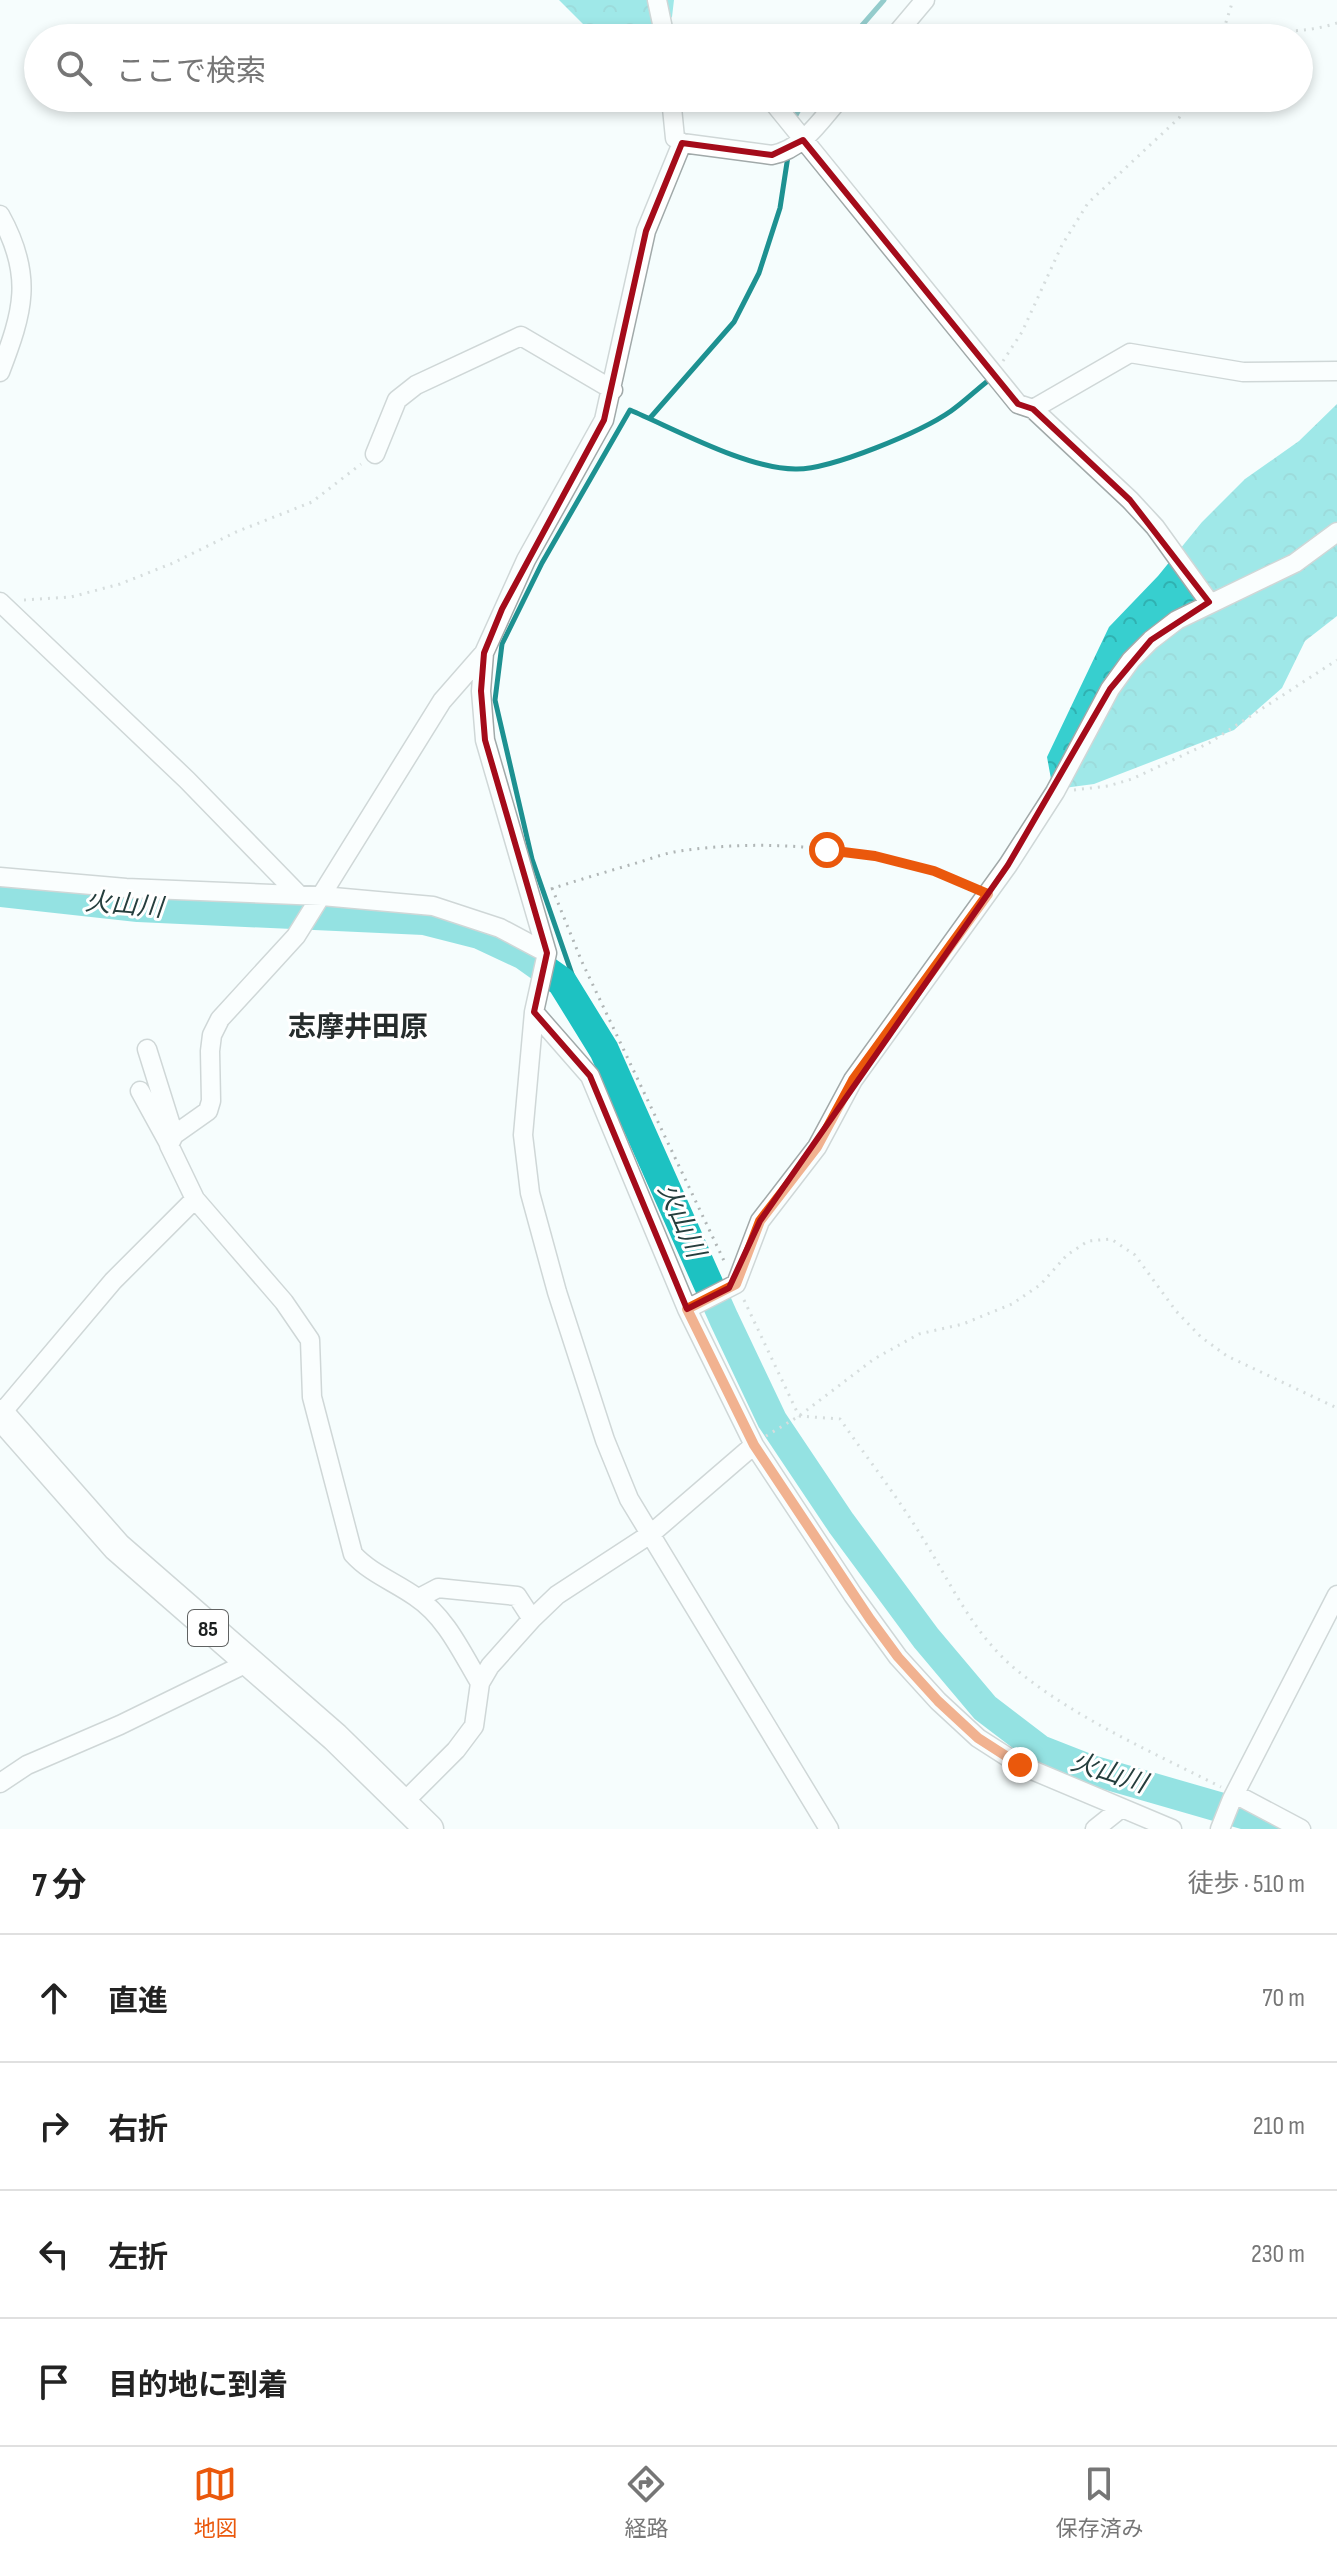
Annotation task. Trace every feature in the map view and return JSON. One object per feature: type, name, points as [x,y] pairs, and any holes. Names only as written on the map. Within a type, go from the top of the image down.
[{"type":"main road","name":"85","points":[[0,1414],[117,1547],[335,1737],[429,1829]]},
{"type":"street","points":[[657,0],[662,24]]},
{"type":"street","points":[[905,24],[925,0]]},
{"type":"street","points":[[672,112],[675,138],[682,143],[772,155],[785,153],[803,140],[828,112]]},
{"type":"street","points":[[781,112],[1018,404],[1033,409],[1130,500],[1155,527],[1209,602]]},
{"type":"street","points":[[172,1140],[208,1111],[211,1101],[212,1035],[220,1019],[296,936],[442,701],[484,653],[526,560],[604,420],[646,231],[682,143]]},
{"type":"street","points":[[0,215],[16,252],[24,284],[19,319],[0,372]]},
{"type":"street","points":[[375,454],[397,400],[416,385],[521,336],[613,390]]},
{"type":"street","points":[[1033,409],[1130,353],[1243,372],[1337,371]]},
{"type":"street","points":[[693,1307],[733,1286],[760,1221],[817,1147],[853,1080],[988,894],[1055,792],[1110,689],[1131,660],[1177,620],[1295,563],[1337,532]]},
{"type":"street","points":[[7,601],[299,895]]},
{"type":"street","points":[[484,653],[481,691],[485,740],[547,953],[534,1012],[523,1135],[530,1193],[557,1292],[605,1440],[629,1499],[829,1829]]},
{"type":"street","points":[[0,877],[126,888],[322,896],[433,906],[500,928],[547,953]]},
{"type":"street","points":[[534,1012],[590,1076],[757,1442],[861,1607],[898,1657],[938,1701],[978,1738],[1020,1765],[1172,1829]]},
{"type":"street","points":[[147,1049],[172,1140],[195,1199],[284,1302],[310,1340],[312,1397],[353,1554],[361,1564],[419,1598],[442,1620],[480,1683]]},
{"type":"street","points":[[140,1091],[172,1140]]},
{"type":"street","points":[[0,1414],[113,1281],[195,1199]]},
{"type":"street","points":[[403,1803],[456,1750],[474,1726],[480,1683],[490,1666],[532,1619],[557,1595],[652,1533],[757,1442]]},
{"type":"street","points":[[419,1598],[438,1588],[517,1596],[532,1619]]},
{"type":"street","points":[[1220,1829],[1233,1796],[1337,1595]]},
{"type":"street","points":[[0,1783],[27,1765],[131,1720],[249,1662]]},
{"type":"street","points":[[1233,1796],[1301,1829]]},
{"type":"street","points":[[1095,1829],[1120,1809]]},
{"type":"path","points":[[1226,24],[1233,0]]},
{"type":"path","points":[[1313,28],[1337,23]]},
{"type":"path","points":[[994,374],[1022,332],[1062,245],[1088,203],[1183,112]]},
{"type":"path","points":[[7,601],[71,597],[120,584],[312,502],[375,454]]},
{"type":"path","points":[[1055,792],[1108,786],[1132,779],[1209,743],[1337,660]]},
{"type":"path","points":[[799,1416],[733,1286],[582,962],[552,888],[677,851],[742,845],[803,846],[875,856],[934,871],[988,894]]},
{"type":"path","points":[[757,1442],[799,1416],[874,1359],[919,1334],[963,1324],[1012,1304],[1040,1285],[1067,1255],[1088,1241],[1111,1239],[1135,1255],[1176,1311],[1201,1337],[1227,1356],[1337,1408]]},
{"type":"path","points":[[799,1416],[840,1419],[918,1530],[955,1597],[979,1630],[1017,1671],[1084,1716],[1233,1796]]},
{"type":"highlighted area","points":[[803,140],[1018,404],[1033,409],[1130,500],[1209,602],[1151,640],[1110,689],[1008,865],[760,1221],[729,1288],[687,1309],[590,1076],[534,1012],[547,953],[485,740],[481,691],[484,653],[502,609],[604,420],[646,231],[682,143],[772,155]]},
{"type":"green space","points":[[559,0],[674,0],[672,17],[664,24],[583,24]]},
{"type":"green space","points":[[1337,404],[1337,616],[1305,641],[1282,688],[1234,730],[1094,784],[1064,788],[1051,779],[1047,757],[1109,627],[1158,576],[1202,522],[1245,479],[1299,441]]},
{"type":"waterway","points":[[863,24],[884,0]]},
{"type":"waterway","points":[[794,119],[798,112]]},
{"type":"waterway","points":[[650,418],[734,322],[759,273],[780,208],[788,156]]},
{"type":"waterway","points":[[581,1009],[532,859],[495,700],[502,644],[542,563],[630,410],[735,456],[778,468],[797,469],[832,463],[919,429],[951,411],[989,380]]},
{"type":"waterway","name":"火山川","points":[[0,892],[138,907],[424,920],[479,934],[524,955],[562,982],[604,1050],[772,1420],[841,1523],[926,1638],[985,1708],[1040,1750],[1091,1770],[1250,1816],[1272,1829]]},
{"type":"district","name":"志摩井田原","points":[[358,1026]]},
{"type":"route","points":[[827,850],[875,856],[934,871],[988,894],[853,1080],[817,1147],[760,1221],[736,1284],[687,1309],[754,1445],[870,1619],[898,1657],[938,1701],[978,1738],[1020,1765]]}]
